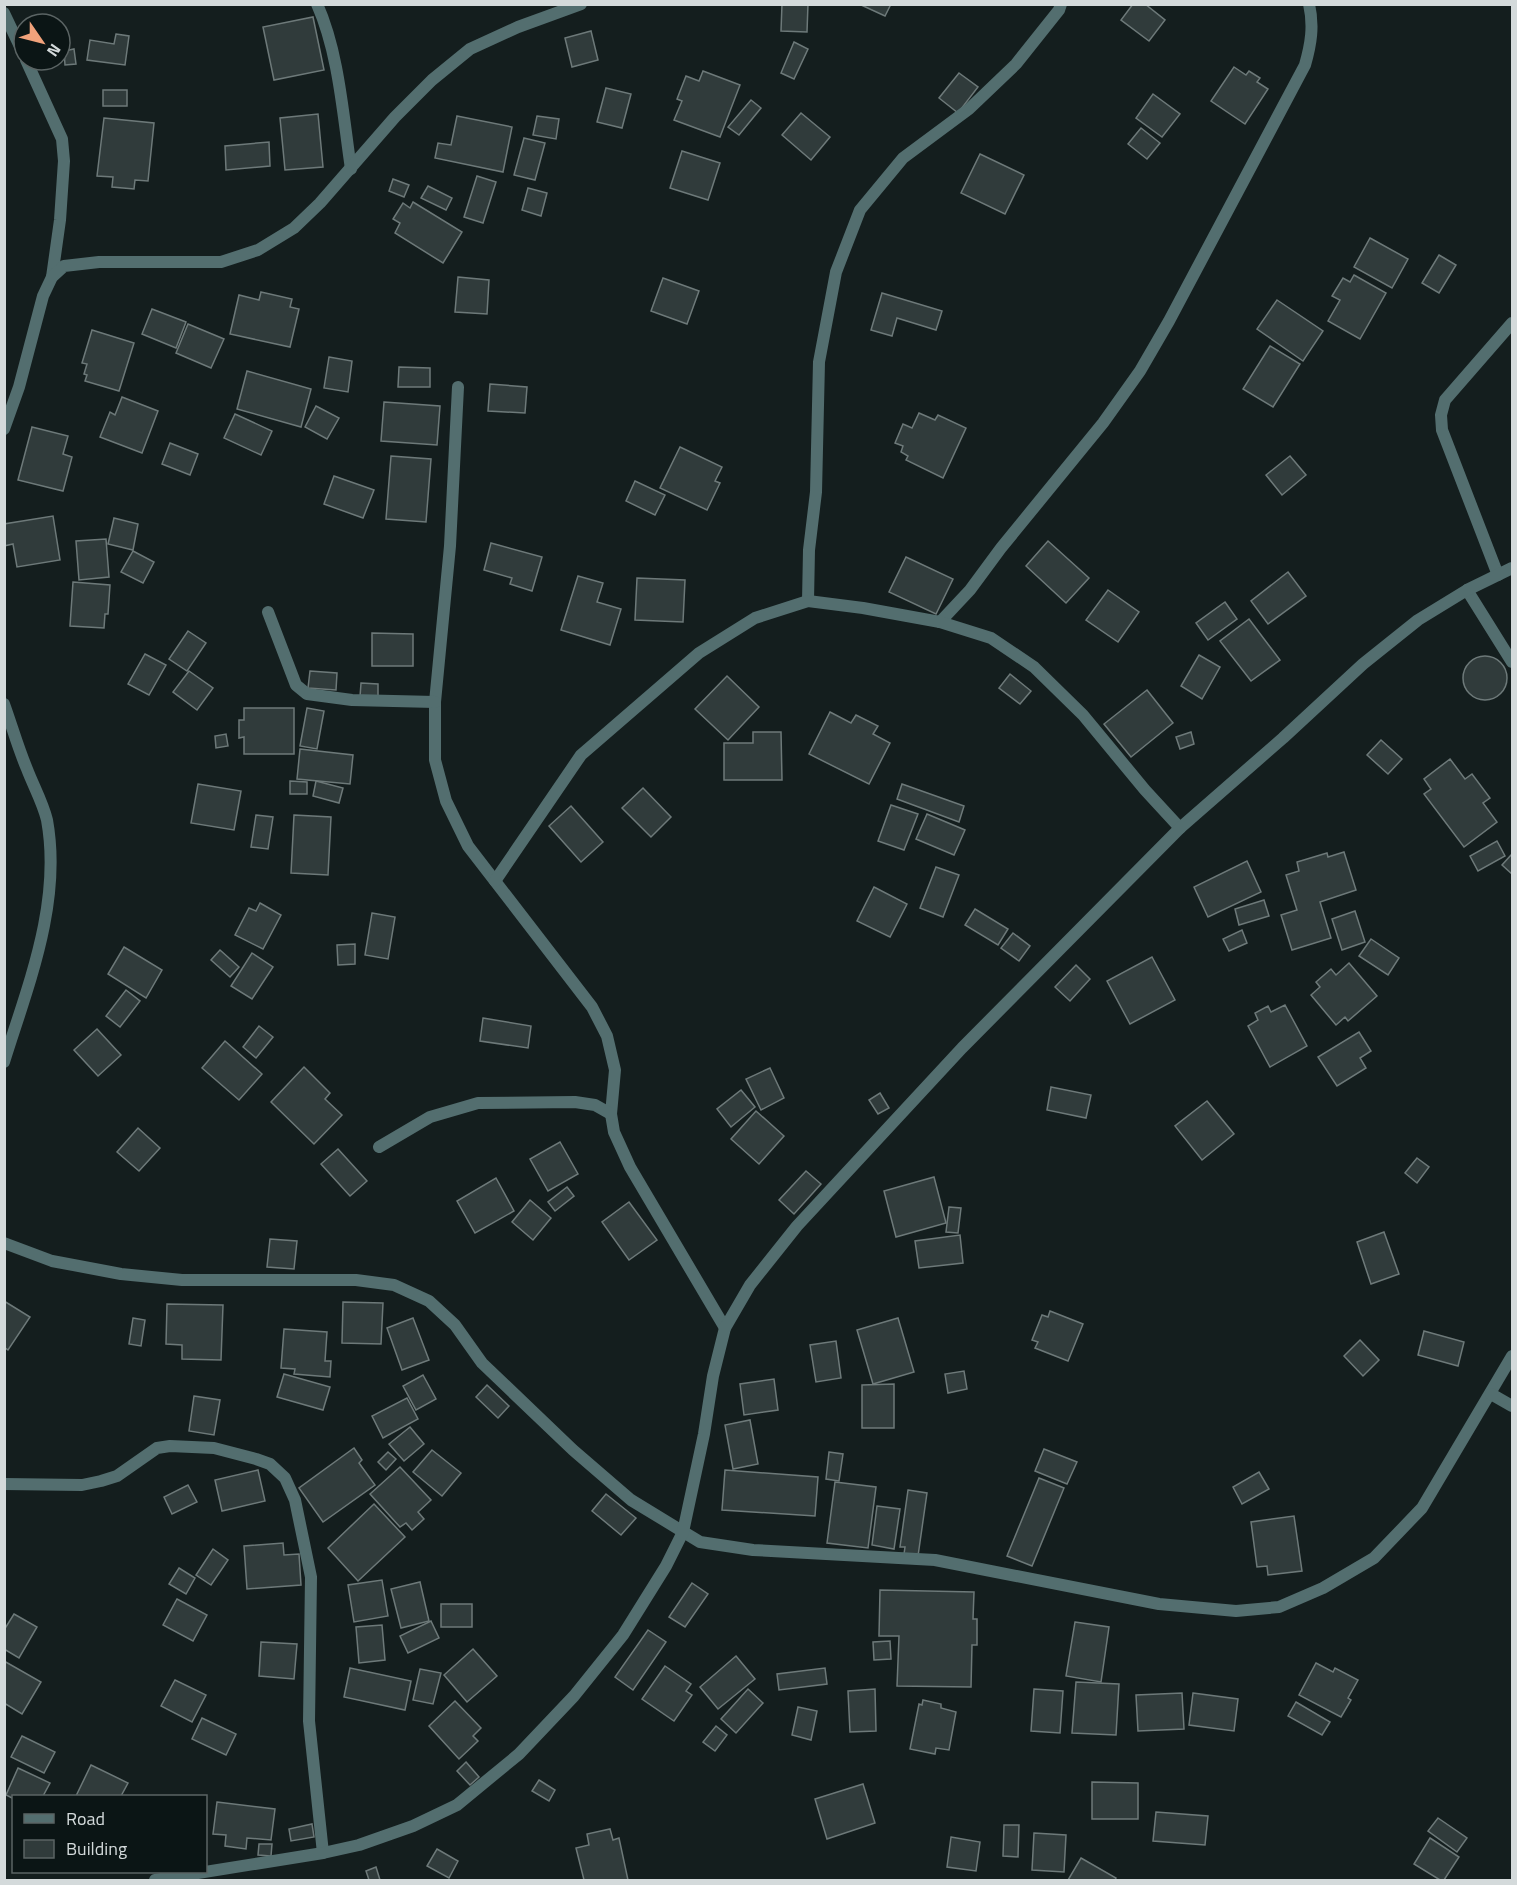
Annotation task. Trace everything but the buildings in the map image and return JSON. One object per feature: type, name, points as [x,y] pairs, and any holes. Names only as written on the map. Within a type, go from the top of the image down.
[{"type":"street","points":[[317,4],[323,18],[337,77],[351,169]]},
{"type":"street","points":[[52,277],[64,266],[76,264],[221,262],[258,250],[294,228],[351,169],[395,117],[432,80],[470,49],[518,27],[581,4]]},
{"type":"street","points":[[808,601],[809,550],[816,492],[819,362],[836,272],[860,210],[903,158],[969,109],[1016,64],[1059,10],[1061,4]]},
{"type":"street","points":[[940,622],[970,590],[1001,548],[1103,423],[1140,371],[1305,65],[1312,41],[1312,18],[1309,4]]},
{"type":"street","points":[[4,13],[12,30]]},
{"type":"street","points":[[4,429],[19,387],[43,296],[52,277],[60,220],[64,161],[62,139],[31,72]]},
{"type":"street","points":[[1498,575],[1442,430],[1441,415],[1445,400],[1512,323]]},
{"type":"street","points":[[458,387],[450,546],[435,702],[435,760],[446,801],[468,846],[592,1007],[607,1036],[615,1070],[611,1114],[614,1132],[630,1167],[725,1328]]},
{"type":"street","points":[[207,1872],[323,1853],[359,1845],[402,1830],[457,1805],[519,1754],[574,1696],[623,1635],[666,1566],[682,1532],[704,1434],[713,1376],[725,1328],[750,1285],[797,1226],[962,1048],[1180,828],[1363,664],[1418,620],[1467,590],[1512,568]]},
{"type":"street","points":[[1467,590],[1512,662]]},
{"type":"street","points":[[495,881],[581,755],[699,653],[755,618],[808,601],[940,622],[991,638],[1034,667],[1083,715],[1144,790],[1180,828]]},
{"type":"street","points":[[268,612],[296,685],[308,694],[352,700],[435,702]]},
{"type":"street","points":[[4,704],[46,819],[50,862],[48,908],[38,951],[4,1062]]},
{"type":"street","points":[[380,1147],[430,1117],[478,1103],[575,1101],[595,1105],[611,1114]]},
{"type":"street","points":[[4,1243],[52,1261],[121,1274],[182,1280],[356,1280],[394,1285],[429,1300],[455,1325],[483,1363],[573,1450],[631,1500],[700,1542],[722,1546],[935,1560],[1159,1604],[1236,1611],[1279,1607],[1323,1588],[1374,1558],[1422,1508],[1512,1356]]},
{"type":"street","points":[[1491,1394],[1512,1406]]},
{"type":"street","points":[[4,1485],[82,1485],[101,1481],[117,1476],[157,1448],[170,1446],[214,1448],[256,1459],[270,1464],[285,1478],[295,1500],[311,1577],[309,1721],[323,1853]]},
{"type":"street","points":[[155,1881],[203,1873]]}]
